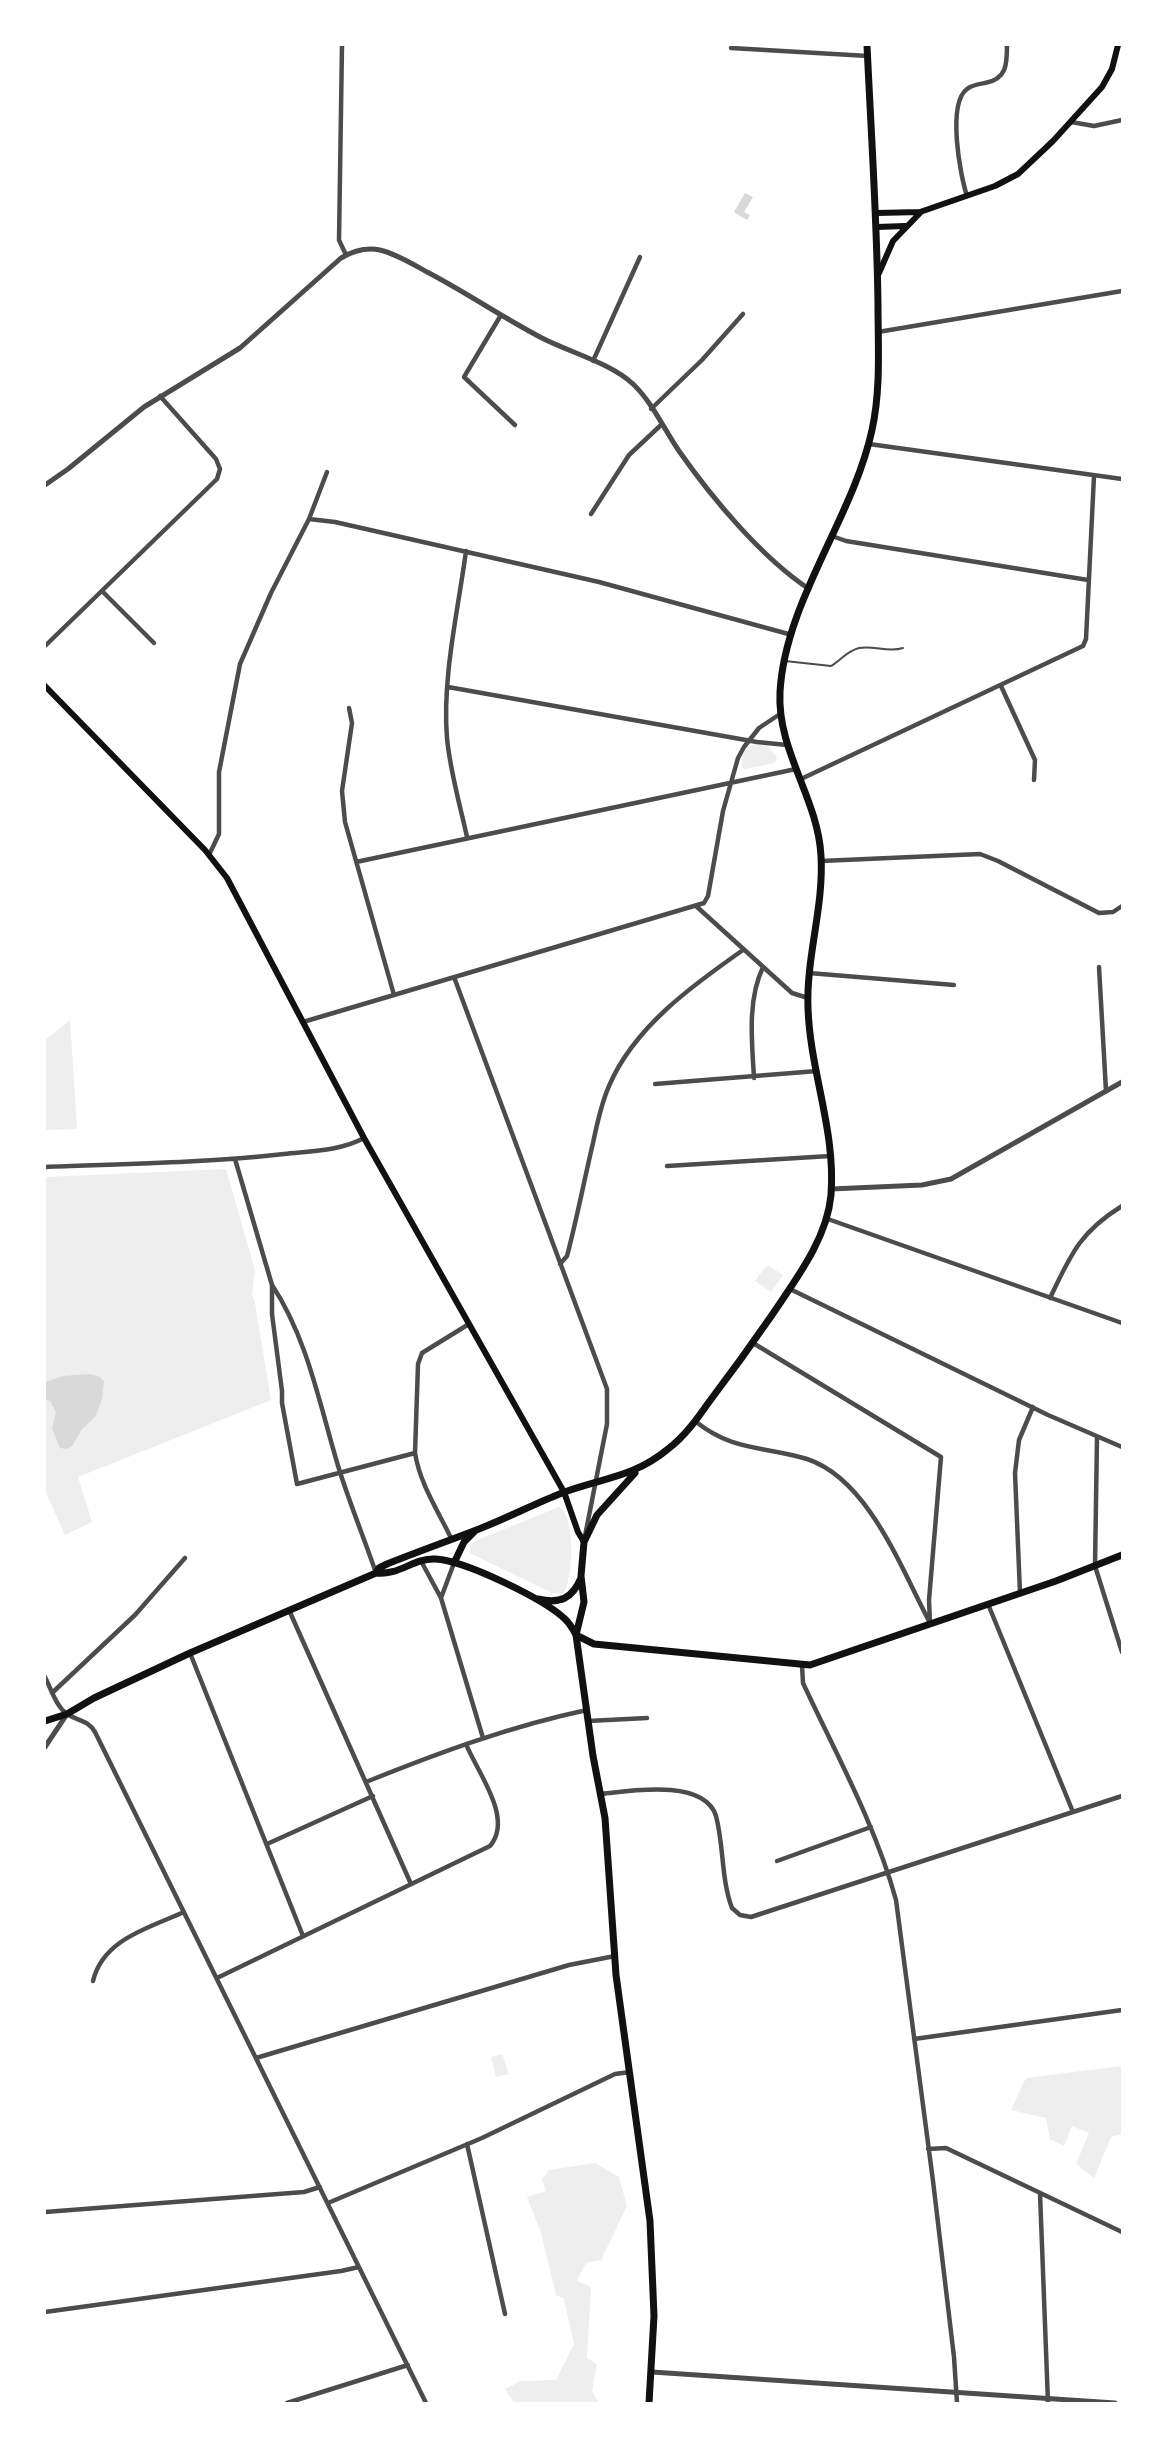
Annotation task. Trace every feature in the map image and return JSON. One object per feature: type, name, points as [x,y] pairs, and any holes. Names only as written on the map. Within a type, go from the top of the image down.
[{"type":"main road","points":[[649,2403],[652,2372],[653,2256],[648,2197],[615,1956],[608,1847],[576,1635],[584,1602],[581,1575],[584,1542],[597,1515],[636,1471],[669,1449],[695,1421],[753,1343],[790,1289],[813,1250],[825,1218],[831,1189],[830,1156],[809,1032],[809,973],[821,861],[817,825],[787,745],[780,714],[780,692],[792,635],[869,444],[878,394],[877,213],[867,45]]},
{"type":"main road","points":[[877,213],[920,212],[1003,183],[1018,174],[1071,122],[1106,81],[1118,45]]},
{"type":"main road","points":[[878,281],[888,249],[905,226],[920,212]]},
{"type":"main road","points":[[877,227],[905,226]]},
{"type":"main road","points":[[45,686],[209,855],[227,878],[364,1138],[564,1492],[578,1532],[584,1542]]},
{"type":"main road","points":[[376,1573],[379,1568],[387,1564],[564,1492],[636,1471]]},
{"type":"main road","points":[[454,1563],[464,1542],[475,1530]]},
{"type":"main road","points":[[45,1721],[67,1714],[94,1698],[190,1653],[376,1573],[390,1573],[422,1561],[435,1559],[454,1563],[533,1598],[565,1619],[576,1635],[594,1644],[802,1665],[836,1657],[1122,1555]]},
{"type":"main road","points":[[533,1598],[553,1602],[566,1599],[573,1593],[581,1575]]},
{"type":"street","points":[[342,45],[339,240],[346,255]]},
{"type":"street","points":[[967,196],[962,180],[956,121],[961,98],[970,87],[994,81],[1001,76],[1006,66],[1007,45]]},
{"type":"street","points":[[731,48],[867,56]]},
{"type":"street","points":[[1071,122],[1094,126],[1122,120]]},
{"type":"street","points":[[45,485],[160,396],[240,348],[346,255],[357,250],[368,249],[393,255],[546,340],[593,361],[629,381],[693,471],[725,509],[782,569],[809,590]]},
{"type":"street","points":[[593,361],[640,257]]},
{"type":"street","points":[[878,332],[1122,291]]},
{"type":"street","points":[[651,409],[702,360],[743,314]]},
{"type":"street","points":[[501,315],[464,377],[515,425]]},
{"type":"street","points":[[45,646],[213,485],[219,476],[216,459],[160,396]]},
{"type":"street","points":[[591,514],[629,455],[662,425]]},
{"type":"street","points":[[869,444],[1122,480]]},
{"type":"street","points":[[209,855],[220,831],[219,772],[238,671],[271,593],[309,519],[327,472]]},
{"type":"street","points":[[801,779],[1001,686],[1084,644],[1094,476]]},
{"type":"street","points":[[309,519],[335,522],[621,587],[792,635]]},
{"type":"street","points":[[831,536],[845,541],[1088,580]]},
{"type":"street","points":[[466,552],[448,687],[447,739],[467,837]]},
{"type":"street","points":[[102,591],[154,643]]},
{"type":"street","points":[[1001,686],[1035,760],[1034,780]]},
{"type":"street","points":[[448,687],[749,741],[787,745]]},
{"type":"street","points":[[349,708],[352,723],[342,797],[345,822],[394,995]]},
{"type":"street","points":[[303,1022],[704,903],[708,896],[720,825],[741,751],[763,723],[780,714]]},
{"type":"street","points":[[356,862],[796,769]]},
{"type":"street","points":[[821,861],[980,854],[1099,913],[1113,912],[1122,906]]},
{"type":"street","points":[[696,906],[793,994],[808,998]]},
{"type":"street","points":[[560,1264],[567,1256],[606,1093],[620,1063],[642,1036],[671,1007],[743,950]]},
{"type":"street","points":[[754,1078],[753,1017],[757,984],[762,967]]},
{"type":"street","points":[[1099,967],[1106,1092]]},
{"type":"street","points":[[809,973],[954,985]]},
{"type":"street","points":[[454,977],[607,1389],[607,1424],[584,1542]]},
{"type":"street","points":[[655,1084],[754,1078],[817,1071]]},
{"type":"street","points":[[831,1189],[915,1186],[946,1181],[977,1166],[1122,1082]]},
{"type":"street","points":[[45,1167],[235,1159],[350,1145],[364,1138]]},
{"type":"street","points":[[667,1166],[830,1156]]},
{"type":"street","points":[[235,1159],[272,1285],[272,1314],[282,1403],[297,1484],[415,1453]]},
{"type":"street","points":[[1050,1298],[1064,1267],[1082,1238],[1096,1223],[1122,1206]]},
{"type":"street","points":[[825,1218],[1122,1323]]},
{"type":"street","points":[[272,1285],[288,1308],[340,1473],[376,1573]]},
{"type":"street","points":[[790,1289],[1033,1407],[1122,1447]]},
{"type":"street","points":[[452,1538],[420,1475],[415,1453],[419,1358],[427,1350],[469,1324]]},
{"type":"street","points":[[753,1343],[940,1456],[942,1463],[929,1598],[930,1623]]},
{"type":"street","points":[[1020,1593],[1015,1473],[1019,1440],[1033,1407]]},
{"type":"street","points":[[695,1421],[728,1441],[818,1464],[857,1492],[893,1552],[930,1623]]},
{"type":"street","points":[[1097,1437],[1095,1566],[1122,1652]]},
{"type":"street","points":[[52,1693],[135,1616],[185,1558]]},
{"type":"street","points":[[422,1561],[441,1598],[483,1738]]},
{"type":"street","points":[[441,1598],[454,1563]]},
{"type":"street","points":[[988,1604],[1073,1812]]},
{"type":"street","points":[[290,1610],[411,1884]]},
{"type":"street","points":[[190,1653],[303,1936]]},
{"type":"street","points":[[802,1665],[803,1683],[870,1827],[897,1900],[958,2392],[957,2403]]},
{"type":"street","points":[[45,1677],[57,1702],[67,1714],[87,1723],[94,1730],[426,2403]]},
{"type":"street","points":[[366,1782],[483,1738],[587,1710]]},
{"type":"street","points":[[45,1747],[67,1714]]},
{"type":"street","points":[[588,1721],[647,1718]]},
{"type":"street","points":[[217,1978],[490,1846],[497,1836],[498,1818],[494,1801],[466,1744]]},
{"type":"street","points":[[601,1794],[663,1789],[691,1795],[709,1805],[716,1818],[730,1903],[735,1912],[751,1917],[765,1915],[1122,1796]]},
{"type":"street","points":[[267,1844],[373,1796]]},
{"type":"street","points":[[777,1862],[870,1827]]},
{"type":"street","points":[[93,1981],[102,1958],[116,1944],[184,1912]]},
{"type":"street","points":[[256,2058],[548,1971],[615,1956]]},
{"type":"street","points":[[914,2039],[1122,2010]]},
{"type":"street","points":[[328,2203],[467,2144],[615,2074],[630,2072]]},
{"type":"street","points":[[467,2144],[505,2314]]},
{"type":"street","points":[[928,2149],[945,2148],[1122,2232]]},
{"type":"street","points":[[45,2212],[306,2192],[320,2187]]},
{"type":"street","points":[[1040,2193],[1048,2401]]},
{"type":"street","points":[[45,2312],[330,2273],[359,2267]]},
{"type":"street","points":[[287,2403],[408,2365]]},
{"type":"street","points":[[652,2372],[958,2392],[1048,2401],[1115,2403]]},
{"type":"lane","points":[[785,661],[831,666],[847,653],[861,648],[889,650],[903,648]]},
{"type":"shaded area","points":[[745,193],[753,197],[744,212],[750,215],[747,220],[734,212]]},
{"type":"shaded area","points":[[755,744],[768,746],[777,757],[775,763],[745,769],[742,767],[744,753],[748,747]]},
{"type":"shaded area","points":[[70,1020],[77,1129],[45,1130],[45,1040]]},
{"type":"shaded area","points":[[226,1169],[255,1270],[252,1295],[271,1400],[78,1477],[92,1522],[65,1535],[45,1491],[45,1177]]},
{"type":"shaded area","points":[[767,1265],[783,1275],[771,1292],[755,1281]]},
{"type":"shaded area","points":[[90,1374],[100,1377],[104,1382],[102,1399],[96,1416],[82,1429],[72,1446],[67,1449],[60,1448],[52,1428],[56,1412],[50,1401],[45,1400],[45,1382],[63,1376]]},
{"type":"shaded area","points":[[559,1507],[568,1522],[571,1548],[571,1562],[564,1593],[552,1593],[470,1553],[470,1546],[475,1541]]},
{"type":"shaded area","points":[[502,2054],[509,2074],[496,2077],[491,2057]]},
{"type":"shaded area","points":[[1122,2066],[1122,2134],[1111,2137],[1094,2178],[1076,2164],[1089,2133],[1072,2126],[1064,2146],[1050,2139],[1046,2118],[1011,2110],[1026,2078]]},
{"type":"shaded area","points":[[595,2163],[619,2177],[627,2206],[601,2260],[586,2263],[577,2281],[591,2287],[587,2358],[597,2364],[592,2391],[599,2403],[514,2403],[505,2389],[521,2381],[556,2380],[574,2344],[564,2299],[556,2295],[541,2233],[527,2197],[546,2191],[542,2179],[549,2170]]}]
